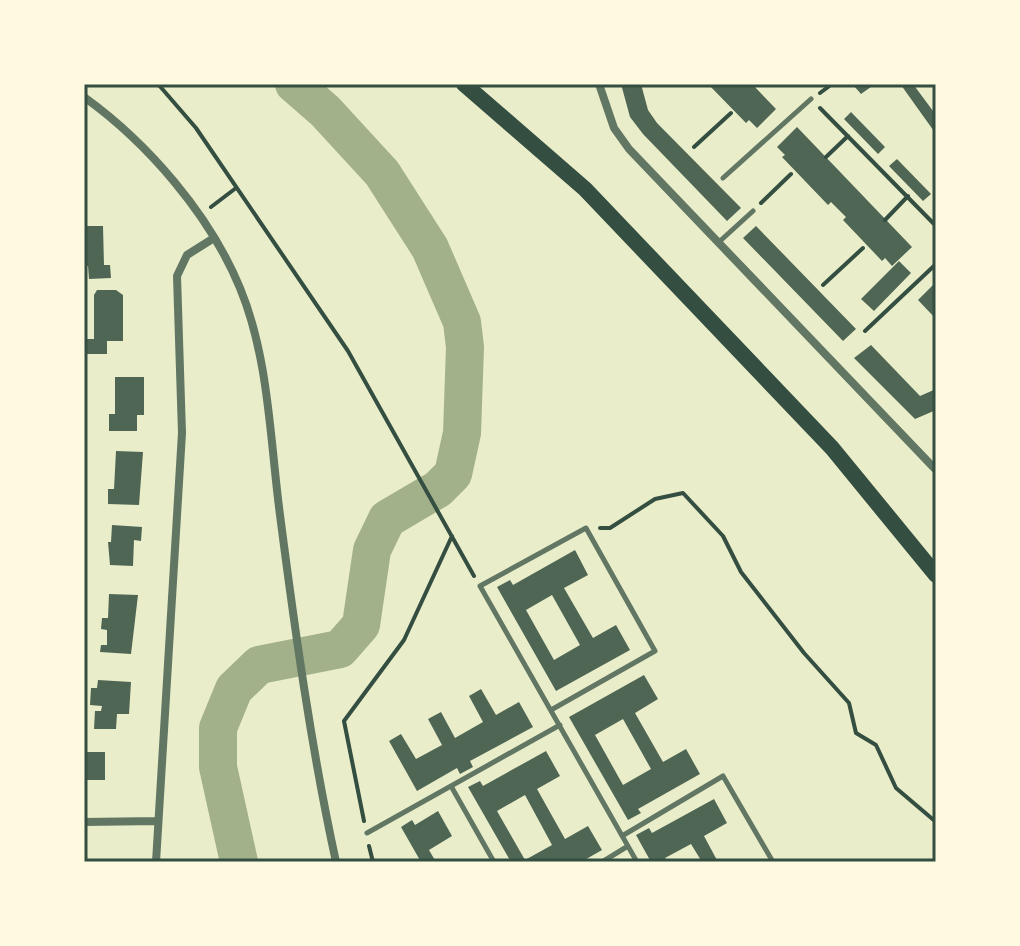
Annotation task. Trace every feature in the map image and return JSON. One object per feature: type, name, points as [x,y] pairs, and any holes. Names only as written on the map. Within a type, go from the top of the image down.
[{"type":"main road","points":[[464,84],[585,189],[832,448],[936,575]]},
{"type":"street","points":[[599,84],[614,128],[629,149],[936,470]]},
{"type":"street","points":[[84,97],[139,144],[200,216],[240,288],[260,360],[300,676],[336,862]]},
{"type":"street","points":[[84,114],[92,103]]},
{"type":"street","points":[[156,862],[182,433],[177,276],[187,255],[214,238]]},
{"type":"street","points":[[84,822],[158,821]]},
{"type":"lane","points":[[723,178],[811,99]]},
{"type":"lane","points":[[718,242],[753,211]]},
{"type":"lane","points":[[551,710],[655,651],[586,528],[480,586],[637,862]]},
{"type":"lane","points":[[367,833],[560,725]]},
{"type":"lane","points":[[622,836],[723,776],[773,862]]},
{"type":"lane","points":[[451,786],[494,862]]},
{"type":"lane","points":[[602,862],[628,846]]},
{"type":"path","points":[[158,84],[196,128],[348,351],[480,586]]},
{"type":"path","points":[[811,99],[936,226]]},
{"type":"path","points":[[694,147],[731,113]]},
{"type":"path","points":[[826,157],[848,136]]},
{"type":"path","points":[[753,211],[791,174]]},
{"type":"path","points":[[200,216],[237,188]]},
{"type":"path","points":[[885,220],[908,196]]},
{"type":"path","points":[[823,285],[863,248]]},
{"type":"path","points":[[865,331],[936,264]]},
{"type":"path","points":[[586,528],[610,528],[655,499],[683,493],[723,536],[741,572],[849,703],[856,733],[876,745],[896,788],[936,822]]},
{"type":"path","points":[[373,862],[344,721],[404,640],[452,536]]},
{"type":"building","points":[[621,84],[641,84],[648,110],[657,123],[741,208],[727,221],[643,134],[630,117]]},
{"type":"building","points":[[708,84],[752,84],[776,109],[757,128],[749,120],[746,123]]},
{"type":"building","points":[[875,84],[861,94],[854,86]]},
{"type":"building","points":[[913,84],[936,115],[936,134],[901,85]]},
{"type":"building","points":[[851,112],[885,147],[878,154],[844,119]]},
{"type":"building","points":[[797,127],[912,247],[892,266],[885,258],[882,261],[843,220],[846,217],[831,202],[828,205],[782,157],[785,155],[777,147]]},
{"type":"building","points":[[897,159],[931,194],[923,201],[889,166]]},
{"type":"building","points":[[84,226],[103,226],[104,265],[110,265],[111,278],[89,279],[88,266],[84,266]]},
{"type":"building","points":[[756,226],[856,329],[843,341],[743,238]]},
{"type":"building","points":[[899,261],[911,273],[874,311],[861,299]]},
{"type":"building","points":[[936,282],[936,319],[918,300]]},
{"type":"building","points":[[97,290],[116,290],[123,295],[123,341],[107,341],[107,354],[85,354],[84,339],[94,339],[94,295]]},
{"type":"building","points":[[871,345],[920,396],[936,389],[936,410],[915,419],[854,358]]},
{"type":"building","points":[[115,377],[144,377],[144,415],[137,415],[137,431],[109,431],[109,414],[115,414]]},
{"type":"building","points":[[116,451],[143,452],[139,505],[108,504],[108,489],[114,489]]},
{"type":"building","points":[[112,525],[142,527],[141,541],[134,540],[133,566],[110,565],[108,542],[111,542]]},
{"type":"building","points":[[575,550],[588,575],[564,588],[593,638],[616,625],[630,650],[556,691],[497,587],[510,580],[513,585]],"holes":[[[552,595],[580,645],[554,660],[526,610]]]},
{"type":"building","points":[[109,594],[138,595],[131,654],[100,652],[101,645],[107,645],[107,630],[101,629],[102,618],[108,618]]},
{"type":"building","points":[[644,675],[658,699],[635,713],[663,762],[686,749],[700,774],[638,809],[641,813],[628,820],[569,717]],"holes":[[[623,719],[651,769],[623,785],[595,735]]]},
{"type":"building","points":[[98,680],[131,682],[129,714],[117,714],[116,729],[94,729],[95,711],[101,711],[102,706],[90,705],[91,688],[97,688]]},
{"type":"building","points":[[481,689],[496,715],[519,702],[533,727],[470,761],[473,767],[460,774],[457,768],[417,791],[389,741],[401,734],[416,759],[442,745],[428,719],[441,712],[455,738],[483,722],[469,696]]},
{"type":"building","points":[[546,751],[560,776],[537,789],[565,839],[588,826],[602,850],[581,862],[511,862],[468,787],[480,781],[483,786]],"holes":[[[525,795],[552,845],[525,860],[497,811]]]},
{"type":"building","points":[[84,752],[105,752],[105,780],[84,780]]},
{"type":"building","points":[[714,799],[727,823],[704,836],[718,862],[702,862],[691,844],[665,858],[667,862],[651,862],[636,835],[649,828],[652,833]]},
{"type":"building","points":[[438,811],[452,836],[429,850],[436,862],[421,862],[401,827],[412,820],[415,825]]},
{"type":"waterway","points":[[239,862],[218,767],[218,728],[234,689],[259,665],[340,649],[361,625],[372,550],[387,519],[438,489],[453,474],[462,433],[465,347],[462,322],[430,248],[382,173],[325,111],[294,84]]}]
